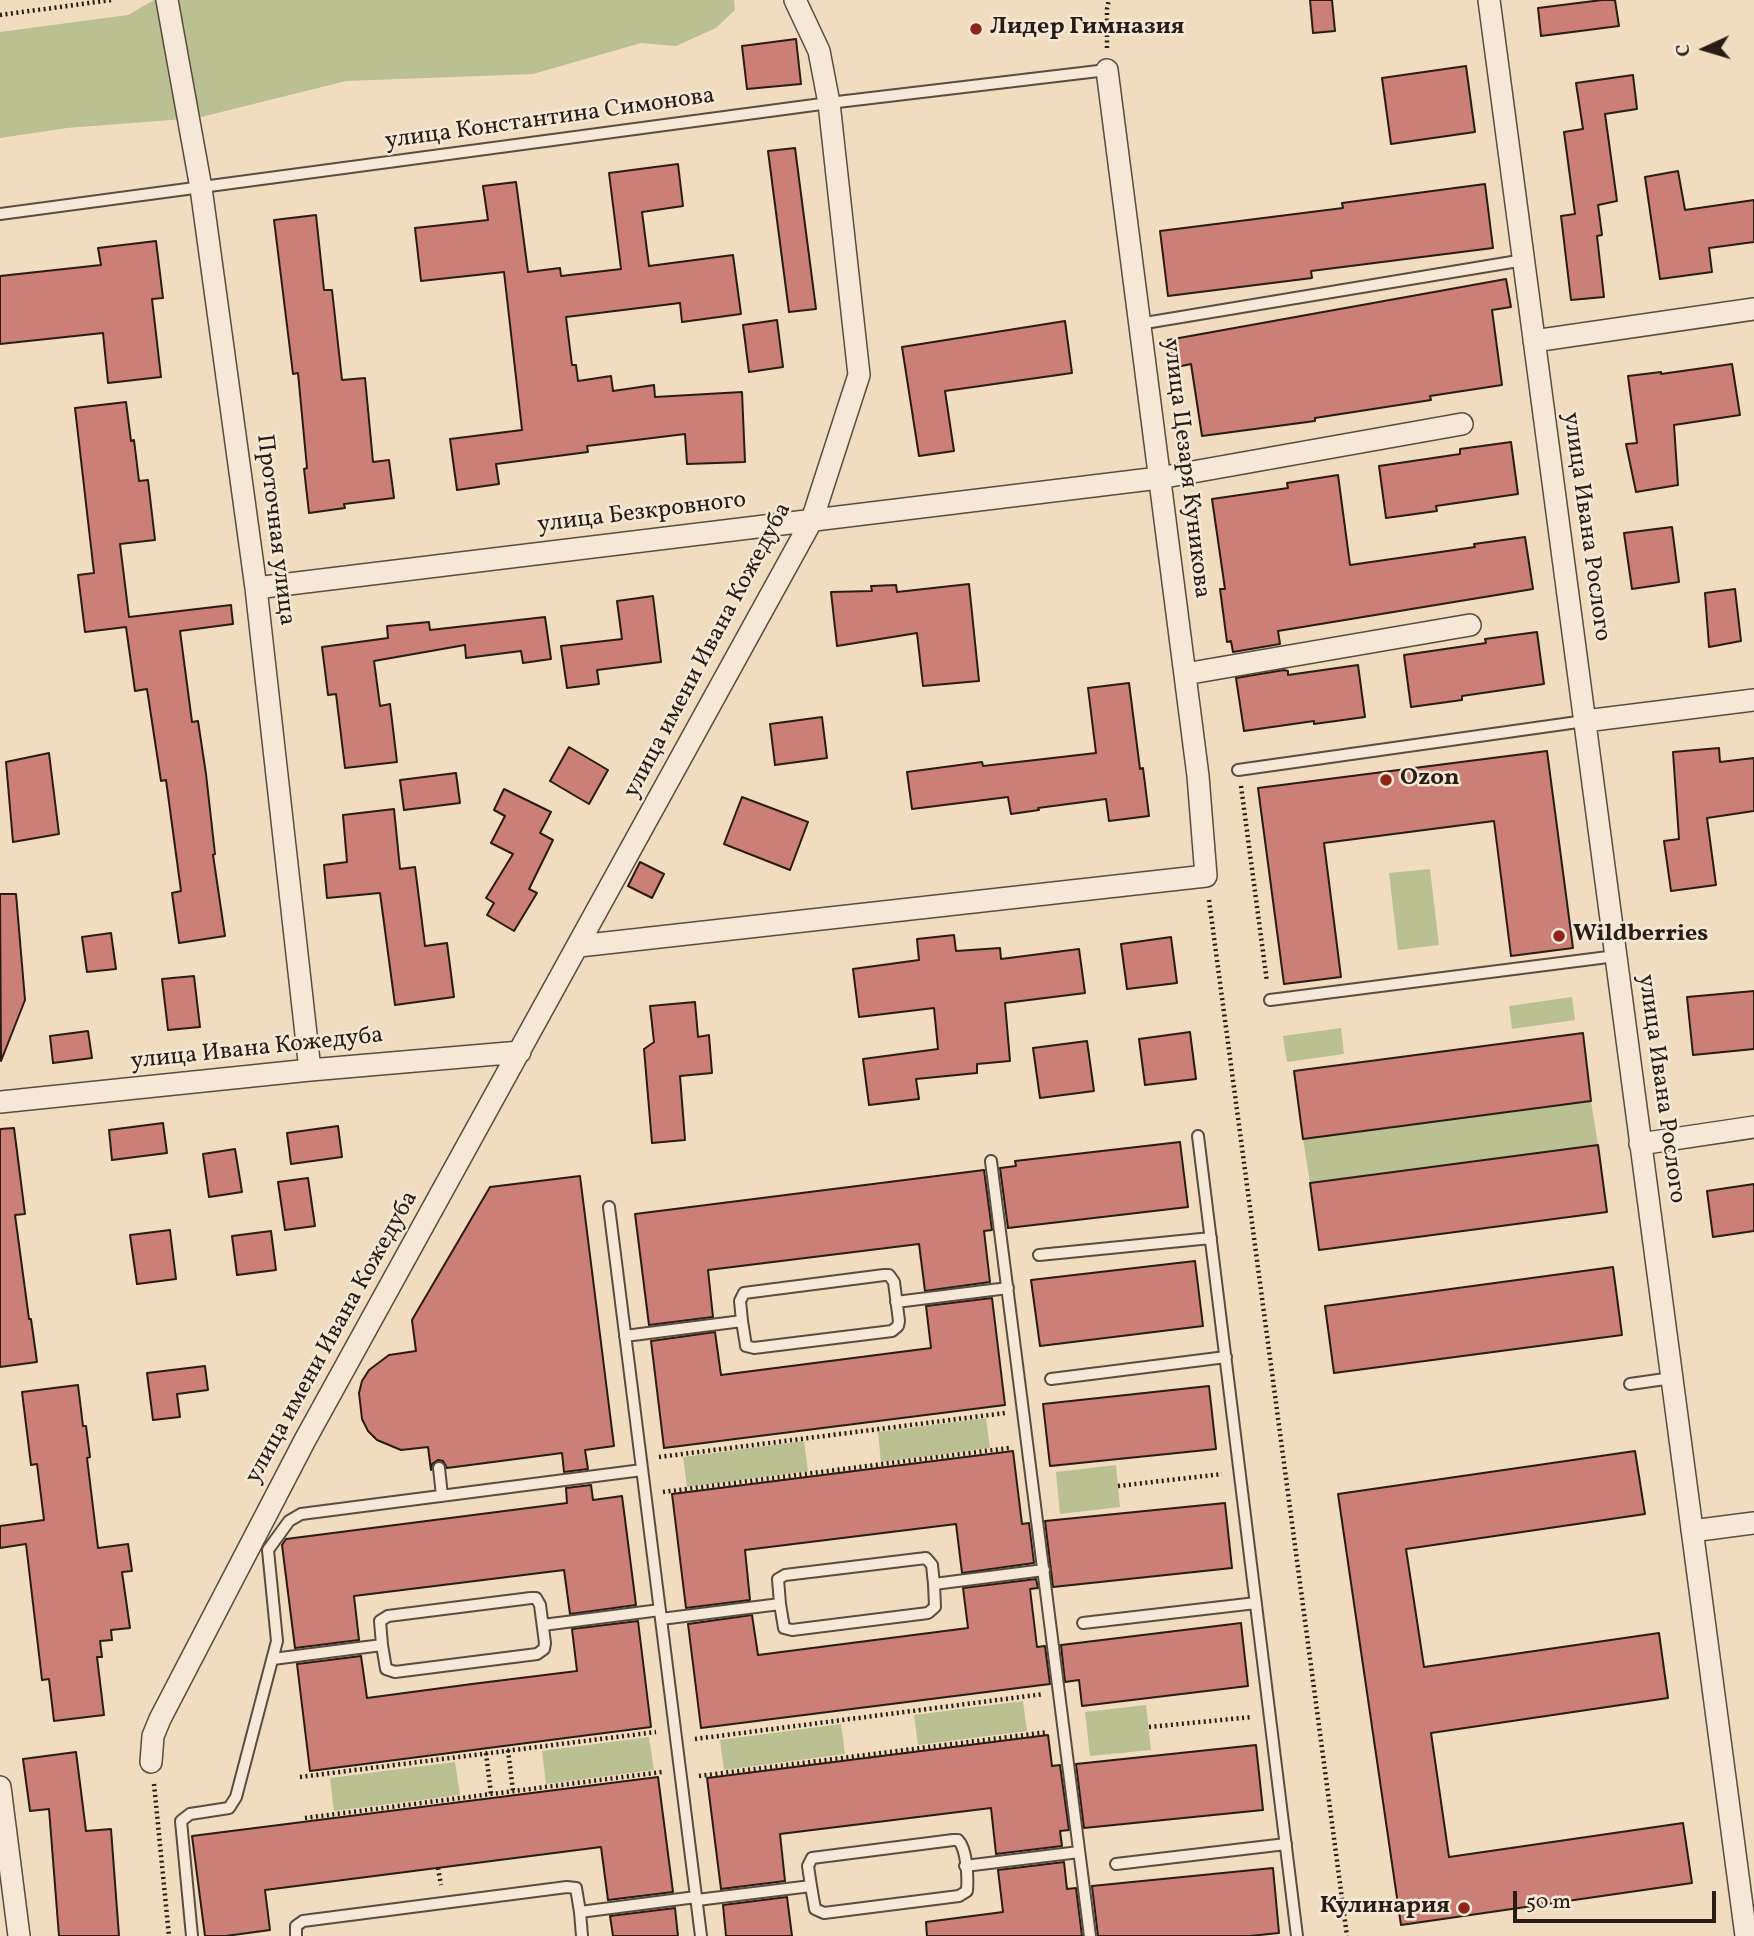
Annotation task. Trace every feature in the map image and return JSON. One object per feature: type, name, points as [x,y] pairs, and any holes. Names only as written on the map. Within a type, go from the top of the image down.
[{"type":"street","name":"Проточная улица","points":[[167,0],[201,188],[256,588],[310,1070]]},
{"type":"street","name":"улица имени Ивана Кожедуба","points":[[151,1762],[153,1736],[305,1440],[812,520],[859,375],[829,103],[819,51],[795,0]]},
{"type":"street","name":"улица Ивана Рослого","points":[[1489,0],[1489,28],[1524,260],[1746,1936]]},
{"type":"street","name":"улица Цезаря Куникова","points":[[1107,70],[1198,776],[1206,876]]},
{"type":"street","points":[[1534,341],[1754,309]]},
{"type":"street","name":"улица Безкровного","points":[[256,588],[1159,478],[1462,424]]},
{"type":"street","points":[[1185,674],[1471,625]]},
{"type":"street","points":[[1585,721],[1754,699]]},
{"type":"street","points":[[579,946],[1206,876]]},
{"type":"street","name":"улица Ивана Кожедуба","points":[[0,1102],[310,1070],[520,1052]]},
{"type":"street","points":[[1640,1144],[1754,1127]]},
{"type":"street","points":[[1692,1531],[1754,1523]]},
{"type":"street","points":[[0,1787],[19,1936]]},
{"type":"lane","name":"улица Константина Симонова","points":[[0,214],[829,103],[1107,70]]},
{"type":"lane","points":[[1139,324],[1524,260]]},
{"type":"lane","points":[[1238,770],[1585,721]]},
{"type":"lane","points":[[1270,1000],[1616,956]]},
{"type":"lane","points":[[1198,1136],[1297,1936]]},
{"type":"lane","points":[[991,1161],[1090,1936]]},
{"type":"lane","points":[[609,1207],[701,1936]]},
{"type":"lane","points":[[1039,1255],[1211,1238]]},
{"type":"lane","points":[[884,1275],[892,1278],[899,1321],[896,1330],[754,1348],[746,1346],[742,1321],[740,1301],[744,1293],[884,1275]]},
{"type":"lane","points":[[896,1302],[1007,1288]]},
{"type":"lane","points":[[625,1336],[742,1321]]},
{"type":"lane","points":[[1051,1379],[1226,1357]]},
{"type":"lane","points":[[1630,1384],[1672,1378]]},
{"type":"lane","points":[[192,1936],[181,1821],[190,1814],[223,1810],[233,1803],[273,1659],[277,1630],[268,1550],[289,1521],[301,1514],[442,1496],[641,1465]]},
{"type":"lane","points":[[439,1468],[442,1496]]},
{"type":"lane","points":[[921,1557],[930,1560],[934,1584],[936,1602],[933,1612],[788,1630],[784,1628],[778,1578],[785,1574],[921,1557]]},
{"type":"lane","points":[[934,1584],[1044,1570]]},
{"type":"lane","points":[[531,1598],[539,1601],[544,1649],[541,1653],[390,1672],[386,1669],[382,1645],[380,1622],[383,1617],[531,1598]]},
{"type":"lane","points":[[1083,1623],[1256,1603]]},
{"type":"lane","points":[[543,1625],[780,1604]]},
{"type":"lane","points":[[273,1659],[382,1645]]},
{"type":"lane","points":[[958,1840],[962,1846],[967,1891],[963,1895],[819,1913],[815,1909],[811,1886],[808,1866],[812,1858],[958,1840]]},
{"type":"lane","points":[[1116,1864],[1286,1844]]},
{"type":"lane","points":[[965,1866],[1079,1852]]},
{"type":"lane","points":[[580,1912],[811,1886]]},
{"type":"lane","points":[[296,1936],[296,1926],[303,1921],[567,1887],[576,1888],[582,1936]]},
{"type":"path","points":[[0,15],[112,0]]},
{"type":"path","points":[[1107,70],[1109,0]]},
{"type":"path","points":[[1238,770],[1270,1000]]},
{"type":"path","points":[[1206,876],[1348,1936]]},
{"type":"path","points":[[641,1465],[1023,1410]]},
{"type":"path","points":[[645,1495],[1028,1446]]},
{"type":"path","points":[[1118,1486],[1240,1472]]},
{"type":"path","points":[[300,1777],[486,1753],[676,1735],[1059,1692]]},
{"type":"path","points":[[1149,1727],[1270,1715]]},
{"type":"path","points":[[305,1818],[430,1804],[513,1791],[1064,1730]]},
{"type":"path","points":[[508,1751],[513,1791]]},
{"type":"path","points":[[486,1753],[491,1794]]},
{"type":"path","points":[[151,1762],[169,1936]]},
{"type":"green space","points":[[154,0],[734,0],[735,10],[716,28],[676,46],[641,43],[533,74],[346,81],[197,118],[67,128],[0,138],[0,32],[128,15]]},
{"type":"green space","points":[[1430,869],[1439,945],[1398,950],[1389,873]]},
{"type":"green space","points":[[1572,997],[1575,1020],[1512,1029],[1509,1006]]},
{"type":"green space","points":[[1341,1028],[1344,1054],[1287,1062],[1283,1036]]},
{"type":"green space","points":[[1591,1101],[1598,1145],[1310,1183],[1303,1139]]},
{"type":"green space","points":[[986,1418],[990,1448],[881,1462],[878,1432]]},
{"type":"green space","points":[[804,1441],[808,1471],[687,1487],[683,1457]]},
{"type":"green space","points":[[1116,1465],[1120,1507],[1060,1514],[1056,1472]]},
{"type":"green space","points":[[1023,1701],[1027,1731],[918,1745],[914,1715]]},
{"type":"green space","points":[[1146,1705],[1151,1750],[1090,1756],[1085,1712]]},
{"type":"green space","points":[[841,1724],[845,1754],[724,1770],[720,1740]]},
{"type":"green space","points":[[649,1737],[654,1770],[546,1784],[542,1751]]},
{"type":"green space","points":[[455,1762],[460,1795],[334,1811],[330,1778]]},
{"type":"building","points":[[1310,0],[1332,0],[1335,31],[1313,33]]},
{"type":"building","points":[[1615,0],[1619,26],[1541,36],[1538,8]]},
{"type":"building","points":[[796,39],[801,84],[747,89],[742,46]]},
{"type":"building","points":[[1466,66],[1475,132],[1391,144],[1382,78]]},
{"type":"building","points":[[1633,75],[1637,109],[1605,114],[1617,201],[1598,205],[1602,235],[1597,236],[1604,297],[1571,300],[1561,216],[1575,214],[1564,132],[1583,129],[1576,83]]},
{"type":"building","points":[[795,148],[816,309],[789,312],[768,151]]},
{"type":"building","points":[[678,164],[683,206],[642,212],[649,266],[733,255],[741,314],[682,322],[680,303],[566,317],[572,365],[576,365],[578,381],[611,376],[613,391],[654,385],[655,397],[742,392],[745,462],[687,464],[685,434],[587,446],[588,452],[496,464],[499,484],[457,490],[450,439],[522,430],[504,272],[421,281],[415,228],[488,220],[483,186],[516,182],[528,272],[560,268],[561,276],[621,269],[609,173]]},
{"type":"building","points":[[1678,171],[1685,210],[1754,200],[1754,242],[1709,248],[1712,272],[1660,279],[1645,177]]},
{"type":"building","points":[[1485,184],[1493,248],[1311,271],[1312,278],[1168,296],[1160,231],[1343,208],[1342,203]]},
{"type":"building","points":[[316,215],[324,290],[332,290],[342,380],[365,378],[373,462],[389,460],[394,498],[344,504],[345,508],[309,513],[298,373],[293,374],[274,220]]},
{"type":"building","points":[[156,241],[163,298],[152,299],[161,377],[108,383],[103,333],[0,344],[0,276],[101,265],[98,248]]},
{"type":"building","points":[[1506,279],[1511,307],[1492,310],[1502,385],[1430,396],[1431,400],[1315,418],[1315,421],[1202,436],[1191,364],[1172,368],[1168,340]]},
{"type":"building","points":[[777,320],[783,367],[749,372],[743,325]]},
{"type":"building","points":[[1065,321],[1072,373],[945,391],[954,451],[919,456],[902,347]]},
{"type":"building","points":[[1732,364],[1740,415],[1674,425],[1678,485],[1636,492],[1626,444],[1637,443],[1628,376]]},
{"type":"building","points":[[126,402],[139,481],[148,480],[155,540],[120,544],[129,617],[231,605],[233,624],[180,631],[192,722],[198,721],[206,774],[213,855],[225,936],[179,943],[172,893],[181,891],[166,780],[161,781],[147,689],[135,691],[126,627],[85,632],[78,575],[94,573],[75,408]]},
{"type":"building","points":[[1511,442],[1518,494],[1436,506],[1437,511],[1386,518],[1379,466],[1460,454],[1460,449]]},
{"type":"building","points":[[1338,475],[1350,565],[1525,537],[1533,589],[1278,631],[1280,644],[1233,652],[1231,641],[1227,642],[1220,589],[1225,589],[1212,499],[1288,488],[1287,483]]},
{"type":"building","points":[[1672,527],[1679,582],[1632,589],[1624,533]]},
{"type":"building","points":[[969,584],[979,681],[923,686],[917,633],[837,646],[831,592],[872,591],[871,586],[896,585],[897,592]]},
{"type":"building","points":[[1735,589],[1741,641],[1709,647],[1705,593]]},
{"type":"building","points":[[653,596],[661,662],[597,670],[599,684],[567,688],[561,646],[622,639],[617,601]]},
{"type":"building","points":[[545,617],[551,659],[523,663],[521,651],[466,658],[465,645],[374,661],[380,706],[390,704],[397,762],[345,768],[336,694],[328,695],[322,647],[388,638],[387,626],[429,622],[430,630]]},
{"type":"building","points":[[1537,632],[1544,684],[1462,696],[1462,700],[1411,707],[1404,655],[1486,643],[1485,639]]},
{"type":"building","points":[[1358,665],[1365,717],[1244,731],[1236,678],[1284,670],[1288,671],[1288,675]]},
{"type":"building","points":[[1129,683],[1149,816],[1109,821],[1106,799],[1011,814],[1008,797],[912,809],[907,772],[982,762],[983,766],[1096,753],[1088,688]]},
{"type":"building","points":[[822,717],[827,758],[775,765],[770,724]]},
{"type":"building","points":[[569,747],[608,770],[589,804],[550,781]]},
{"type":"building","points":[[1719,748],[1720,762],[1754,758],[1754,811],[1707,818],[1716,885],[1671,891],[1664,841],[1679,839],[1673,752]]},
{"type":"building","points":[[1547,751],[1573,948],[1511,956],[1494,821],[1324,843],[1341,977],[1284,984],[1258,788]]},
{"type":"building","points":[[49,753],[59,834],[13,842],[6,762]]},
{"type":"building","points":[[456,773],[460,803],[404,810],[400,780]]},
{"type":"building","points":[[504,789],[551,812],[540,833],[553,840],[529,889],[537,893],[514,931],[487,915],[494,903],[486,898],[513,854],[491,843],[505,816],[494,810]]},
{"type":"building","points":[[742,797],[808,822],[790,870],[724,844]]},
{"type":"building","points":[[394,809],[400,869],[415,867],[425,946],[447,943],[454,997],[395,1005],[380,893],[327,898],[324,865],[347,862],[343,815]]},
{"type":"building","points":[[640,862],[664,874],[652,898],[628,886]]},
{"type":"building","points":[[0,894],[16,894],[25,1000],[1,1061]]},
{"type":"building","points":[[111,933],[116,969],[87,972],[82,937]]},
{"type":"building","points":[[954,935],[956,951],[1000,948],[1001,959],[1079,949],[1085,993],[1005,1003],[1010,1061],[977,1064],[977,1073],[916,1079],[919,1099],[869,1105],[863,1059],[938,1049],[934,1008],[859,1017],[853,969],[919,960],[917,939]]},
{"type":"building","points":[[1171,937],[1177,983],[1127,989],[1121,944]]},
{"type":"building","points":[[194,976],[200,1027],[168,1030],[162,979]]},
{"type":"building","points":[[1754,991],[1754,1049],[1693,1055],[1687,997]]},
{"type":"building","points":[[695,1002],[698,1037],[709,1035],[712,1073],[680,1076],[685,1140],[652,1143],[644,1049],[654,1042],[650,1006]]},
{"type":"building","points":[[88,1031],[92,1058],[53,1063],[50,1036]]},
{"type":"building","points":[[1190,1032],[1196,1079],[1145,1085],[1139,1039]]},
{"type":"building","points":[[1583,1033],[1591,1101],[1303,1139],[1294,1071]]},
{"type":"building","points":[[1087,1041],[1094,1091],[1040,1098],[1033,1048]]},
{"type":"building","points":[[163,1123],[167,1153],[112,1160],[109,1130]]},
{"type":"building","points":[[338,1126],[342,1157],[291,1164],[287,1133]]},
{"type":"building","points":[[14,1128],[25,1214],[15,1215],[37,1362],[0,1367],[0,1129]]},
{"type":"building","points":[[1180,1142],[1188,1207],[1008,1228],[1000,1168],[1016,1166],[1015,1161]]},
{"type":"building","points":[[1598,1145],[1607,1212],[1319,1250],[1310,1183]]},
{"type":"building","points":[[235,1149],[242,1192],[209,1197],[203,1154]]},
{"type":"building","points":[[984,1170],[992,1230],[984,1231],[990,1282],[925,1291],[919,1244],[708,1270],[713,1317],[649,1325],[635,1214]]},
{"type":"building","points":[[580,1176],[614,1446],[585,1450],[588,1469],[564,1472],[562,1453],[447,1468],[443,1461],[438,1460],[432,1464],[431,1470],[428,1447],[401,1450],[377,1440],[362,1419],[359,1393],[362,1381],[369,1370],[389,1355],[416,1351],[412,1320],[490,1187]]},
{"type":"building","points":[[308,1178],[315,1226],[285,1230],[278,1182]]},
{"type":"building","points":[[1754,1184],[1754,1231],[1713,1237],[1707,1191]]},
{"type":"building","points":[[170,1230],[176,1279],[137,1284],[130,1235]]},
{"type":"building","points":[[271,1231],[276,1270],[237,1275],[232,1236]]},
{"type":"building","points":[[1195,1261],[1203,1326],[1040,1346],[1031,1280]]},
{"type":"building","points":[[1613,1267],[1622,1335],[1334,1373],[1325,1306]]},
{"type":"building","points":[[992,1298],[1005,1405],[664,1448],[651,1341],[715,1332],[721,1375],[931,1348],[926,1306]]},
{"type":"building","points":[[205,1366],[208,1390],[177,1394],[180,1417],[153,1420],[147,1373]]},
{"type":"building","points":[[78,1385],[90,1457],[87,1458],[98,1548],[128,1544],[132,1571],[122,1572],[130,1628],[111,1630],[112,1640],[100,1641],[102,1657],[97,1657],[104,1715],[54,1721],[49,1679],[42,1680],[26,1544],[0,1548],[0,1526],[44,1520],[37,1464],[31,1465],[22,1392]]},
{"type":"building","points":[[1209,1386],[1216,1449],[1050,1466],[1043,1404]]},
{"type":"building","points":[[1013,1451],[1022,1524],[1029,1523],[1034,1563],[962,1573],[956,1524],[745,1550],[750,1600],[686,1608],[672,1494]]},
{"type":"building","points":[[1635,1451],[1645,1514],[1406,1549],[1424,1667],[1659,1633],[1668,1698],[1431,1733],[1449,1857],[1683,1823],[1692,1883],[1401,1925],[1338,1494]]},
{"type":"building","points":[[591,1485],[593,1500],[622,1496],[636,1605],[570,1614],[564,1570],[354,1596],[359,1640],[295,1648],[282,1545],[286,1539],[567,1503],[566,1488]]},
{"type":"building","points":[[1225,1503],[1232,1568],[1053,1587],[1045,1521]]},
{"type":"building","points":[[1036,1579],[1038,1588],[1030,1589],[1037,1647],[1045,1646],[1050,1684],[701,1728],[688,1624],[752,1615],[758,1655],[968,1628],[963,1588]]},
{"type":"building","points":[[638,1621],[651,1727],[310,1771],[297,1664],[361,1656],[367,1698],[577,1671],[572,1629]]},
{"type":"building","points":[[1241,1623],[1248,1686],[1082,1706],[1079,1680],[1065,1682],[1061,1645]]},
{"type":"building","points":[[1048,1735],[1052,1766],[1060,1765],[1069,1830],[1060,1831],[1062,1846],[996,1854],[991,1808],[780,1834],[785,1881],[721,1889],[707,1778]]},
{"type":"building","points":[[1256,1745],[1263,1810],[1084,1828],[1076,1764]]},
{"type":"building","points":[[76,1752],[86,1831],[111,1829],[119,1936],[59,1936],[49,1809],[30,1811],[23,1759]]},
{"type":"building","points":[[658,1777],[673,1892],[608,1900],[601,1847],[265,1890],[270,1930],[205,1936],[192,1836]]},
{"type":"building","points":[[1064,1862],[1067,1889],[1076,1888],[1082,1936],[927,1936],[926,1922],[1003,1912],[998,1870]]},
{"type":"building","points":[[1273,1868],[1279,1933],[1250,1936],[1098,1936],[1092,1886]]},
{"type":"building","points":[[787,1897],[792,1936],[726,1936],[723,1905]]},
{"type":"building","points":[[675,1908],[678,1936],[613,1936],[610,1916]]},
{"type":"place","name":"Лидер Гимназия","points":[[976,29]]},
{"type":"place","name":"Ozon","points":[[1386,780]]},
{"type":"place","name":"Wildberries","points":[[1559,936]]},
{"type":"place","name":"Кулинария","points":[[1464,1908]]}]
